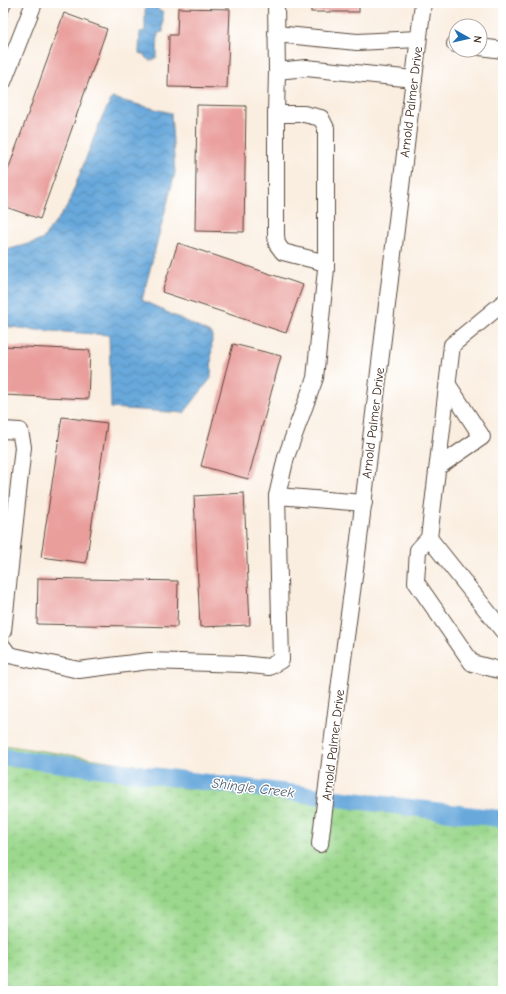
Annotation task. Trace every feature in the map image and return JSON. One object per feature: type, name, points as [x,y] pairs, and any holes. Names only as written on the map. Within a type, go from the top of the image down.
[{"type":"street","points":[[3,82],[34,3]]},
{"type":"street","points":[[276,3],[277,244],[283,252],[326,263]]},
{"type":"street","name":"Arnold Palmer Drive","points":[[320,844],[364,503],[423,3]]},
{"type":"street","points":[[276,34],[357,42],[418,39]]},
{"type":"street","points":[[488,48],[503,50]]},
{"type":"street","points":[[277,71],[306,68],[414,78]]},
{"type":"street","points":[[5,653],[79,670],[149,661],[242,664],[269,667],[281,660],[277,496],[286,457],[315,378],[326,263],[326,128],[321,118],[304,114],[276,114]]},
{"type":"street","points":[[503,303],[452,345],[429,538],[418,550],[416,582],[472,663],[503,670]]},
{"type":"street","points":[[438,467],[482,438],[448,385]]},
{"type":"street","points":[[3,430],[20,430],[24,447],[3,631]]},
{"type":"street","points":[[277,496],[364,503]]},
{"type":"street","points":[[429,538],[503,631]]},
{"type":"green space","points":[[3,745],[503,821],[503,991],[3,991]]},
{"type":"water","points":[[152,5],[157,7],[159,11],[163,12],[163,32],[158,33],[157,56],[154,60],[149,60],[144,54],[139,53],[140,32],[145,31],[145,11],[147,7]]},
{"type":"water","points":[[112,98],[171,113],[175,173],[142,300],[212,334],[211,378],[184,413],[111,408],[109,335],[3,326],[3,251],[42,240],[67,207],[102,117]]},
{"type":"building","points":[[3,3],[12,3],[3,26]]},
{"type":"building","points":[[311,3],[359,3],[359,12],[311,12]]},
{"type":"building","points":[[178,8],[230,9],[227,88],[168,87],[169,35],[177,35]]},
{"type":"building","points":[[64,13],[107,29],[40,219],[3,206],[3,184]]},
{"type":"building","points":[[197,105],[246,106],[244,232],[195,231]]},
{"type":"building","points":[[178,243],[303,285],[286,333],[162,292]]},
{"type":"building","points":[[233,344],[281,356],[248,479],[201,466]]},
{"type":"building","points":[[3,346],[90,350],[88,399],[3,395]]},
{"type":"building","points":[[62,417],[107,423],[86,563],[41,557]]},
{"type":"building","points":[[244,493],[250,625],[200,627],[194,496]]},
{"type":"building","points":[[38,578],[178,581],[177,627],[37,624]]},
{"type":"waterway","name":"Shingle Creek","points":[[3,757],[503,819]]}]
